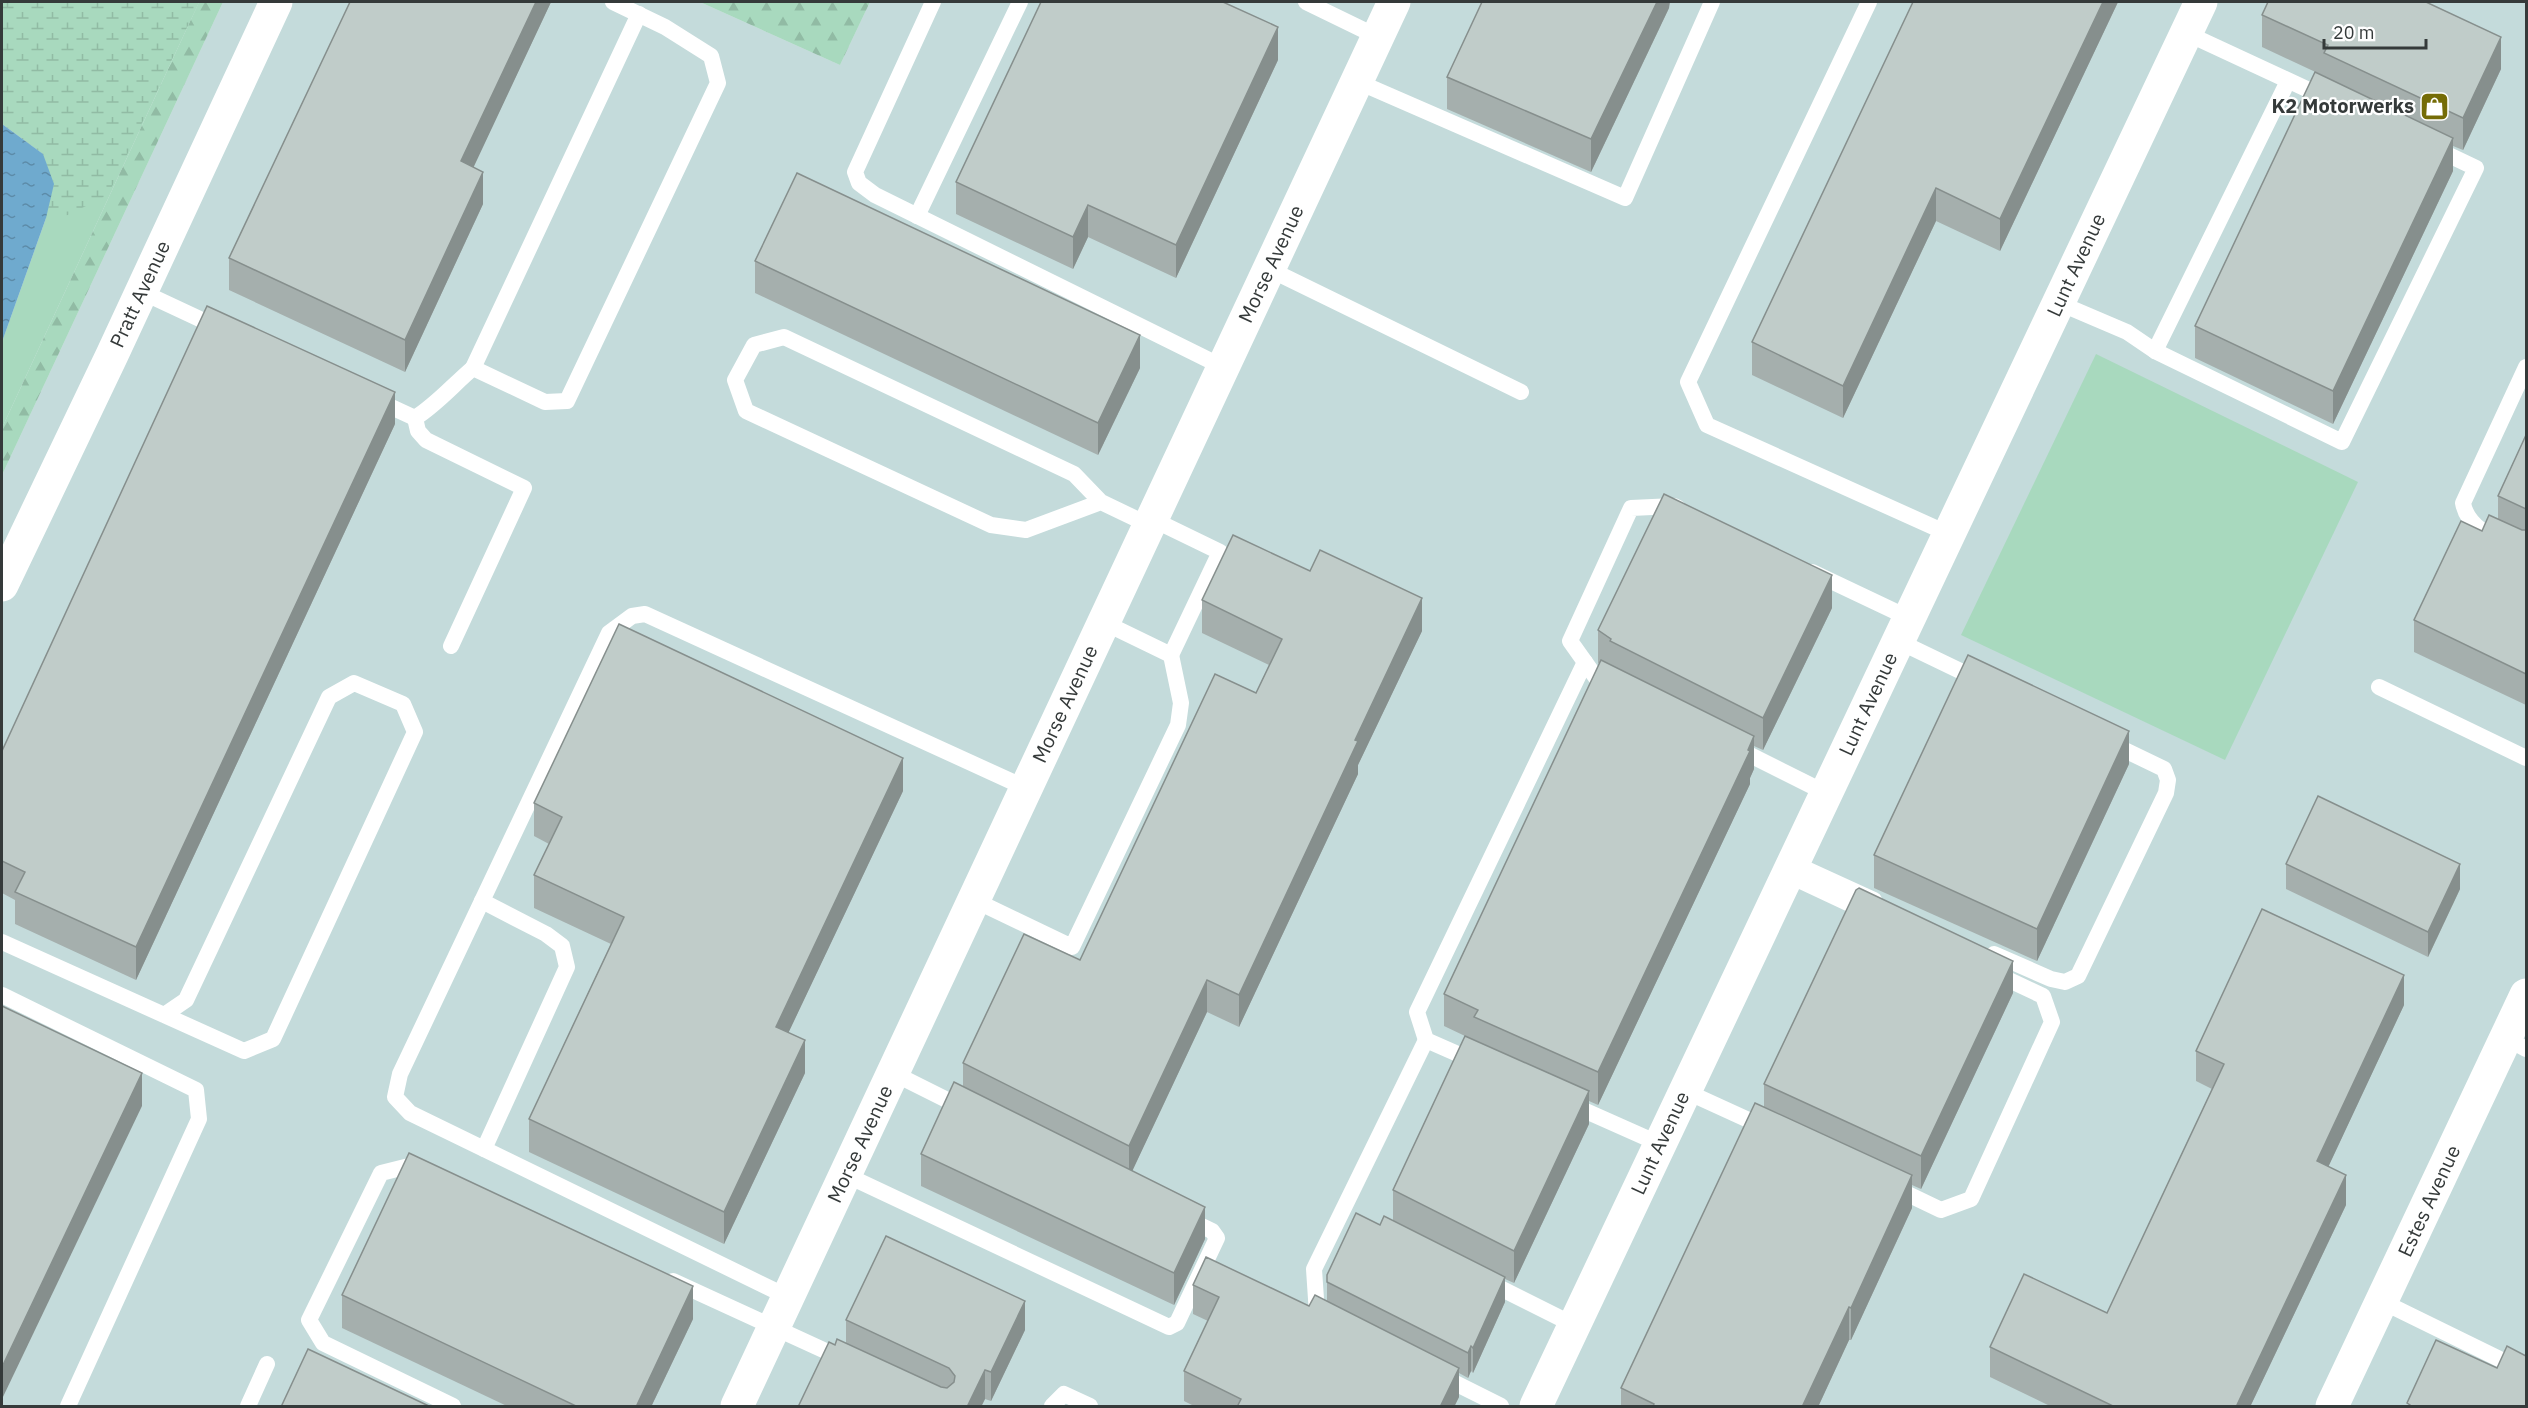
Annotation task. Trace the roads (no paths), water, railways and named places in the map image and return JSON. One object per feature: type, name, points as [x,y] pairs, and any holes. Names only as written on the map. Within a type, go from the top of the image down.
[{"type":"street","name":"Pratt Avenue","points":[[2,585],[142,292],[276,2]]},
{"type":"street","name":"Morse Avenue","points":[[737,1407],[1394,2]]},
{"type":"street","name":"Lunt Avenue","points":[[1536,1407],[2201,2]]},
{"type":"street","name":"Estes Avenue","points":[[2332,1407],[2381,1302],[2516,1043],[2526,995]]},
{"type":"lane","points":[[473,368],[545,402],[567,401],[718,83],[711,56],[665,27],[613,2]]},
{"type":"lane","points":[[933,2],[855,172],[859,183],[874,195],[1223,368]]},
{"type":"lane","points":[[917,216],[1020,2]]},
{"type":"lane","points":[[1306,2],[1377,37]]},
{"type":"lane","points":[[1356,81],[1625,198],[1712,2]]},
{"type":"lane","points":[[1869,2],[1688,382],[1707,425],[1949,534]]},
{"type":"lane","points":[[415,418],[437,404],[452,386],[473,368],[639,14]]},
{"type":"lane","points":[[2186,33],[2341,105]]},
{"type":"lane","points":[[2155,351],[2288,81]]},
{"type":"lane","points":[[2058,303],[2127,332],[2155,351],[2342,442],[2476,168],[2424,144]]},
{"type":"lane","points":[[1269,268],[1521,392]]},
{"type":"lane","points":[[142,292],[236,336]]},
{"type":"lane","points":[[974,900],[1072,947],[1178,725],[1181,704],[1171,655],[1220,552],[1101,502],[1074,474],[784,337],[754,345],[735,380],[746,411],[991,525],[1026,530],[1101,502]]},
{"type":"lane","points":[[2526,367],[2463,503],[2465,515],[2483,532],[2526,552]]},
{"type":"lane","points":[[363,394],[415,418]]},
{"type":"lane","points":[[415,418],[418,431],[426,440],[524,488],[451,646]]},
{"type":"lane","points":[[1628,695],[1597,679],[1570,641],[1631,508],[1674,506],[1695,516]]},
{"type":"lane","points":[[1802,567],[1994,687]]},
{"type":"lane","points":[[788,1297],[410,1113],[396,1097],[399,1074],[609,633],[632,616],[645,614],[1026,788]]},
{"type":"lane","points":[[1103,622],[1171,655]]},
{"type":"lane","points":[[1337,1324],[1317,1314],[1314,1269],[1348,1212],[1426,1040],[1417,1012],[1585,662]]},
{"type":"lane","points":[[2,942],[164,1015],[244,1051],[273,1039],[415,732],[403,704],[354,683],[329,697],[186,1000],[164,1015]]},
{"type":"lane","points":[[2379,687],[2526,758]]},
{"type":"lane","points":[[1976,945],[2051,979],[2065,982],[2078,976],[2166,793],[2168,780],[2164,769],[2100,738]]},
{"type":"lane","points":[[1722,741],[1826,793]]},
{"type":"lane","points":[[1790,869],[1887,914]]},
{"type":"lane","points":[[482,902],[546,934],[562,946],[567,968],[484,1149]]},
{"type":"lane","points":[[1877,1180],[1941,1210],[1971,1199],[2052,1022],[2043,996],[1979,966]]},
{"type":"lane","points":[[2,995],[196,1090],[199,1119],[68,1407]]},
{"type":"lane","points":[[1426,1040],[1490,1068]]},
{"type":"lane","points":[[893,1073],[978,1115]]},
{"type":"lane","points":[[1685,1091],[1781,1136]]},
{"type":"lane","points":[[1554,1097],[1660,1144]]},
{"type":"lane","points":[[435,1175],[413,1165],[381,1173],[309,1320],[323,1343],[453,1407]]},
{"type":"lane","points":[[846,1175],[1169,1327],[1177,1323],[1217,1238],[1212,1231],[1170,1210]]},
{"type":"lane","points":[[653,1272],[860,1367]]},
{"type":"lane","points":[[1469,1272],[1574,1325]]},
{"type":"lane","points":[[2381,1302],[2526,1372]]},
{"type":"lane","points":[[248,1407],[267,1364]]},
{"type":"lane","points":[[1430,1370],[1501,1407]]},
{"type":"lane","points":[[1052,1407],[1064,1394],[1090,1407]]},
{"type":"water","points":[[2,124],[43,154],[54,184],[46,218],[2,342]]},
{"type":"place","name":"K2 Motorwerks","points":[[2435,106]]}]
